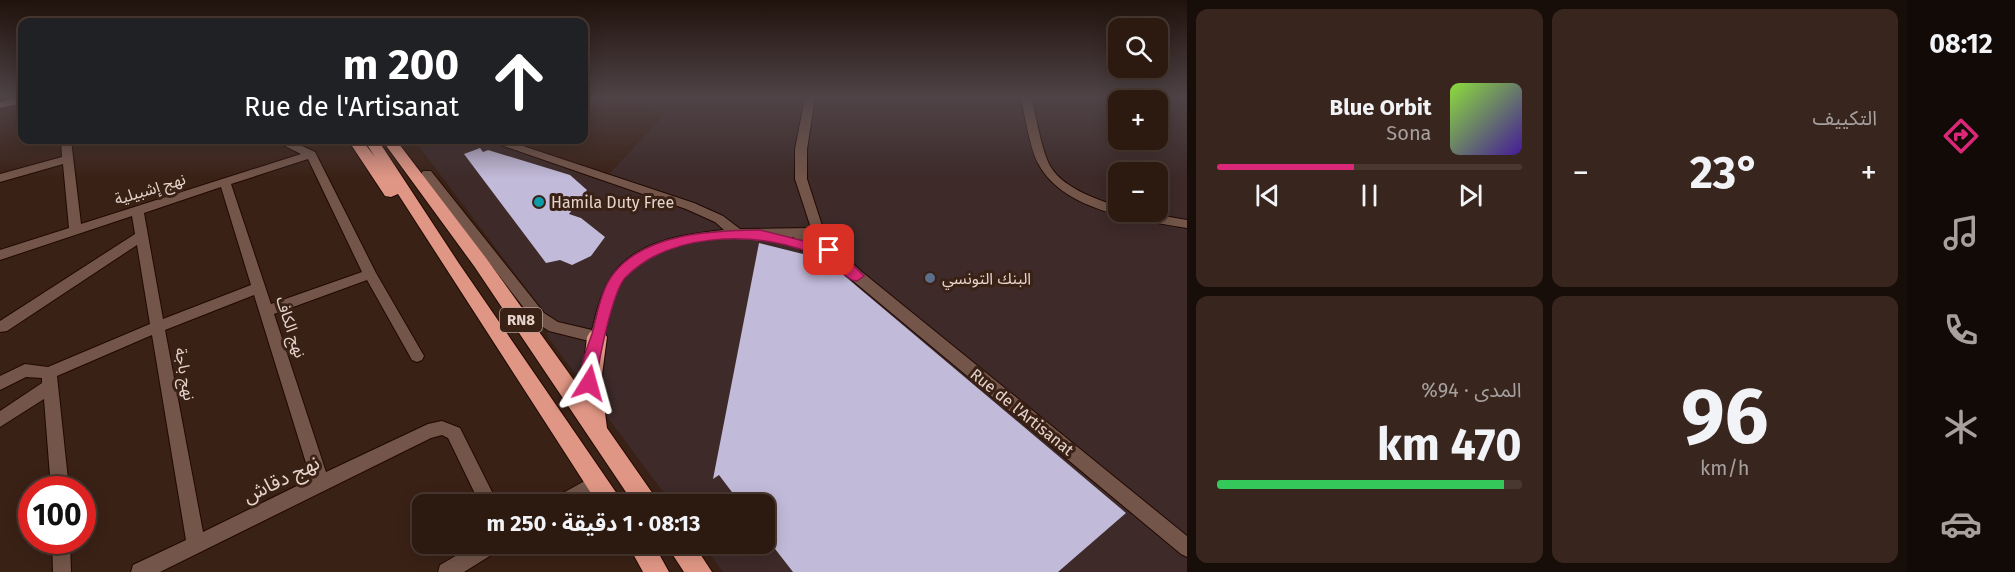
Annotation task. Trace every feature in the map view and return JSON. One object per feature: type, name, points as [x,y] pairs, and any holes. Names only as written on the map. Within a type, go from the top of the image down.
[{"type":"highway","points":[[358,144],[434,252],[466,286]]},
{"type":"highway","name":"RN8","points":[[374,144],[594,484],[603,494]]},
{"type":"highway","name":"RN8","points":[[392,144],[480,262],[641,494]]},
{"type":"highway","points":[[404,144],[427,174]]},
{"type":"highway","name":"RN8","points":[[427,174],[480,262]]},
{"type":"highway","points":[[597,337],[589,383],[598,435]]},
{"type":"highway","points":[[646,554],[657,572]]},
{"type":"highway","points":[[686,554],[700,572]]},
{"type":"street","points":[[806,125],[801,178],[808,203],[815,243],[799,241],[804,232],[808,203]]},
{"type":"street","points":[[1033,125],[1043,163],[1048,171],[1078,194],[1108,206]]},
{"type":"street","points":[[66,144],[75,230]]},
{"type":"street","points":[[289,144],[310,154],[370,274],[417,356]]},
{"type":"street","points":[[525,144],[704,211],[736,233]]},
{"type":"street","name":"نهج إشبيلية","points":[[0,255],[310,154]]},
{"type":"street","points":[[0,178],[68,159]]},
{"type":"street","points":[[427,174],[539,317],[554,327],[597,337],[610,293],[619,276],[644,256],[686,240],[736,233],[760,235],[804,232]]},
{"type":"street","name":"نهج الكاف","points":[[225,183],[268,311],[321,483]]},
{"type":"street","name":"نهج باجة","points":[[137,210],[196,544]]},
{"type":"street","points":[[1168,220],[1187,224]]},
{"type":"street","name":"Rue de l'Artisanat","points":[[760,235],[815,243],[1187,548]]},
{"type":"street","points":[[2,327],[140,237]]},
{"type":"street","points":[[268,311],[370,274]]},
{"type":"street","points":[[0,420],[50,379],[159,326],[259,288]]},
{"type":"street","points":[[0,383],[25,370],[50,379]]},
{"type":"street","points":[[50,379],[59,476]]},
{"type":"street","name":"نهج دقاش","points":[[140,572],[428,431],[442,428],[454,434],[484,494]]},
{"type":"street","points":[[577,494],[594,484]]},
{"type":"street","points":[[61,554],[62,572]]},
{"type":"street","points":[[447,572],[477,554]]},
{"type":"shaded area","points":[[656,125],[1108,125],[1108,150],[1168,150],[1168,125],[1187,125],[1187,572],[723,572],[709,554],[775,554],[775,494],[665,494],[548,337],[545,313],[417,144],[496,144],[602,181]]},
{"type":"building","name":"Hamila Duty Free","points":[[480,148],[483,152],[488,150],[570,175],[587,190],[569,214],[581,218],[605,237],[591,256],[572,265],[560,260],[546,263],[464,154]]},
{"type":"building","points":[[759,243],[811,256],[834,267],[1126,513],[1058,572],[793,572],[775,549],[775,494],[733,494],[719,475],[713,479]]},
{"type":"place","name":"Hamila Duty Free","points":[[539,202]]},
{"type":"place","name":"البنك التونسي","points":[[930,278]]},
{"type":"route","points":[[589,383],[589,370],[610,293],[619,276],[644,256],[663,247],[708,236],[736,233],[760,235],[812,247],[857,276],[829,250]]}]
